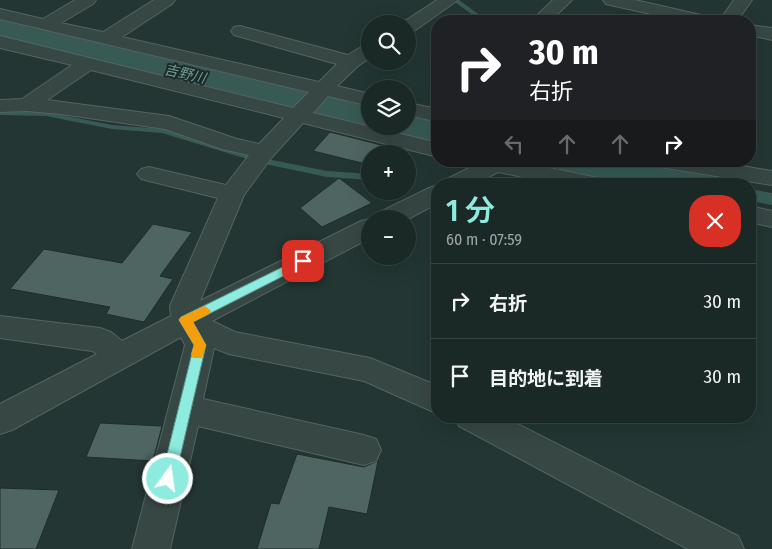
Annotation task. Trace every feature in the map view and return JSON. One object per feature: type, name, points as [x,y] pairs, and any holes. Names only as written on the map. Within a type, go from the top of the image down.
[{"type":"street","points":[[45,25],[87,0]]},
{"type":"street","points":[[106,39],[166,0]]},
{"type":"street","points":[[547,15],[563,0]]},
{"type":"street","points":[[612,0],[678,15]]},
{"type":"street","points":[[732,15],[743,0]]},
{"type":"street","points":[[416,22],[445,3]]},
{"type":"street","points":[[0,14],[321,91],[361,98]]},
{"type":"street","points":[[240,31],[351,62]]},
{"type":"street","points":[[756,31],[772,34]]},
{"type":"street","points":[[0,42],[87,64],[302,112],[431,148]]},
{"type":"street","points":[[0,58],[20,47]]},
{"type":"street","points":[[151,549],[200,345],[186,320],[184,306],[232,194],[260,158],[321,91],[351,62],[361,56]]},
{"type":"street","points":[[27,105],[87,64]]},
{"type":"street","points":[[0,106],[27,105],[169,123],[230,144],[260,158]]},
{"type":"street","points":[[416,111],[431,114]]},
{"type":"street","points":[[466,178],[484,167]]},
{"type":"street","points":[[515,167],[565,178]]},
{"type":"street","points":[[703,167],[772,178]]},
{"type":"street","points":[[149,174],[232,194]]},
{"type":"street","points":[[405,210],[431,197]]},
{"type":"street","points":[[756,215],[772,219]]},
{"type":"street","points":[[0,420],[186,320],[361,232]]},
{"type":"street","points":[[186,320],[229,342],[370,370],[431,398]]},
{"type":"street","points":[[0,327],[100,340],[120,356]]},
{"type":"street","points":[[185,409],[364,450]]},
{"type":"street","points":[[484,423],[725,549]]},
{"type":"shaded area","points":[[611,167],[633,167],[688,178],[639,178]]},
{"type":"shaded area","points":[[756,190],[772,193],[772,205],[756,202]]},
{"type":"building","points":[[330,132],[381,145],[361,145],[361,163],[313,151]]},
{"type":"building","points":[[339,178],[361,195],[361,200],[368,200],[372,203],[322,227],[300,208]]},
{"type":"building","points":[[153,224],[192,232],[160,276],[173,279],[144,322],[106,314],[110,307],[10,289],[44,249],[122,263]]},
{"type":"building","points":[[100,423],[162,426],[153,461],[86,457]]},
{"type":"building","points":[[297,454],[364,467],[378,461],[367,514],[329,507],[319,549],[257,549],[271,503],[279,504]]},
{"type":"building","points":[[0,488],[59,490],[36,549],[0,549]]},
{"type":"waterway","points":[[455,0],[476,15]]},
{"type":"waterway","name":"吉野川","points":[[0,31],[361,116]]},
{"type":"waterway","points":[[0,113],[46,114],[112,127],[163,131],[260,160],[327,174],[361,176]]},
{"type":"waterway","name":"吉野川","points":[[416,129],[431,132]]},
{"type":"waterway","name":"吉野川","points":[[609,167],[665,178]]},
{"type":"slow traffic","points":[[198,354],[200,345],[186,320],[205,311]]},
{"type":"route","points":[[168,479],[200,345],[186,320],[303,261]]}]
